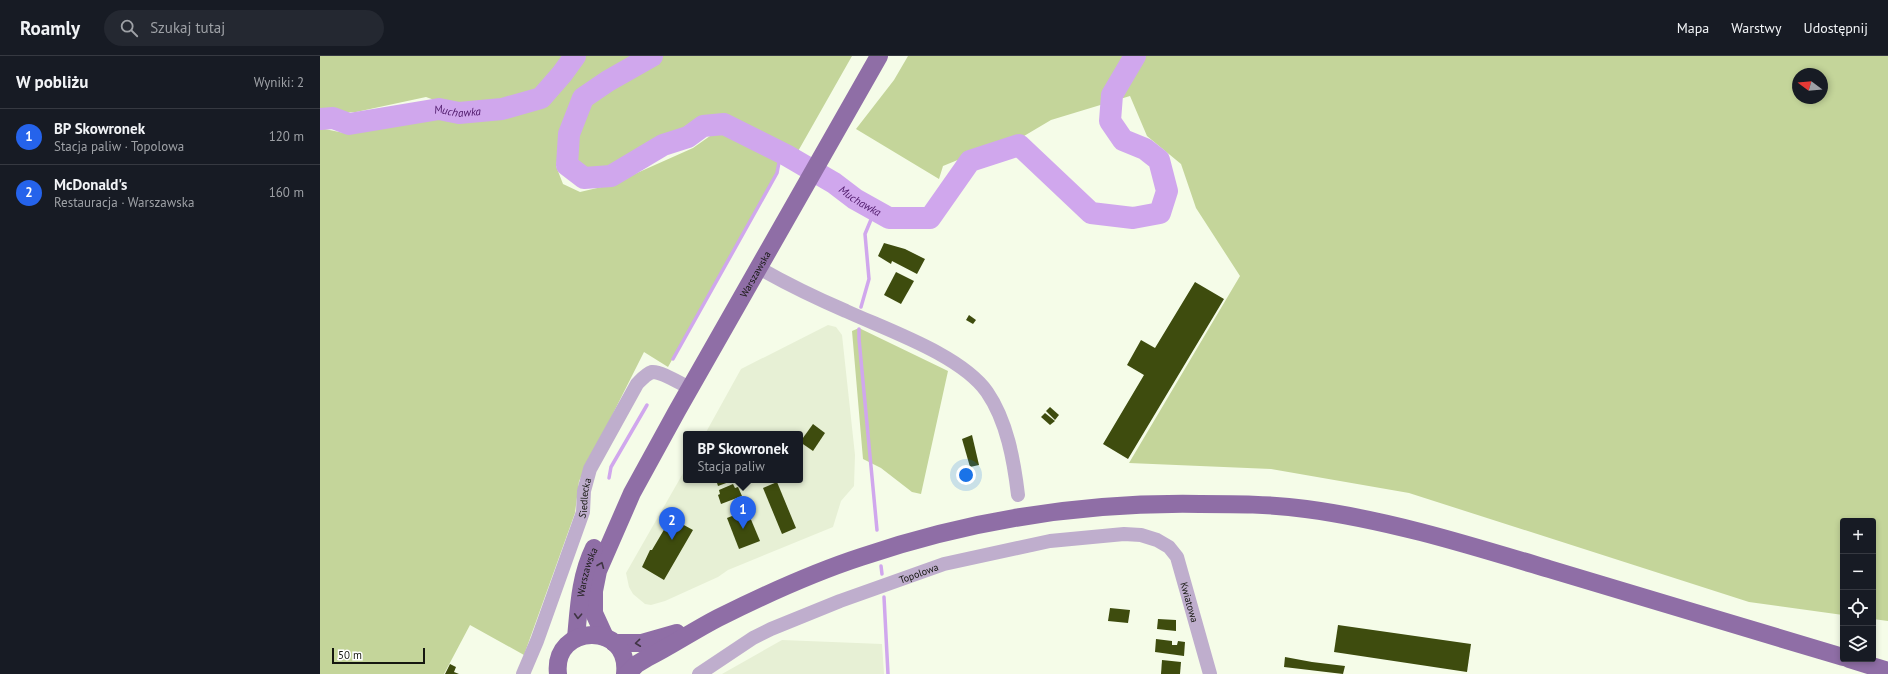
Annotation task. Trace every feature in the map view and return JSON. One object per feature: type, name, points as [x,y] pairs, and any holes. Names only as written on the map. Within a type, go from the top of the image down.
[{"type":"main road","name":"Warszawska","points":[[626,674],[624,659],[620,650],[609,640],[594,613],[595,586],[600,565],[632,493],[879,56]]},
{"type":"main road","name":"Warszawska","points":[[576,638],[580,590],[586,566],[600,537],[632,493]]},
{"type":"main road","points":[[626,674],[637,664],[716,619],[792,584],[861,557],[943,532],[1059,510],[1099,506],[1182,503],[1255,505],[1325,512],[1373,521],[1437,536],[1840,656]]},
{"type":"main road","points":[[558,674],[557,666],[560,655],[567,645],[576,638],[590,634],[609,640],[642,643],[716,619]]},
{"type":"main road","points":[[1859,662],[1888,671]]},
{"type":"street","points":[[759,268],[843,310],[939,354],[976,380],[987,392],[1001,419],[1011,451],[1018,496]]},
{"type":"street","name":"Siedlecka","points":[[523,674],[537,641],[583,512],[584,491],[590,469],[637,384],[645,376],[653,372],[664,375],[690,388]]},
{"type":"street","name":"Topolowa","points":[[699,674],[753,638],[778,626],[840,601],[944,564],[1075,538],[1132,534],[1157,540]]},
{"type":"street","name":"Kwiatowa","points":[[1157,540],[1169,547],[1179,562],[1210,674]]},
{"type":"shaded area","points":[[828,325],[836,327],[842,335],[855,455],[854,486],[841,501],[833,527],[728,570],[718,577],[665,601],[651,605],[645,604],[633,594],[629,587],[626,573],[683,473],[683,483],[803,483],[803,431],[707,431],[741,369]]},
{"type":"shaded area","points":[[782,640],[882,644],[884,674],[722,674]]},
{"type":"green space","points":[[320,56],[569,56],[551,81],[539,94],[459,109],[426,97],[356,112],[320,114]]},
{"type":"green space","points":[[579,56],[646,56],[587,86],[570,113],[563,134],[556,166],[563,184],[580,192],[610,185],[693,148],[710,136],[727,132],[780,157],[777,173],[668,367],[644,352],[579,481],[575,513],[524,655],[470,625],[444,674],[320,674],[320,128],[344,133],[442,113],[459,118],[535,109],[549,98],[566,78]]},
{"type":"green space","points":[[656,56],[852,56],[797,153],[723,118],[706,120],[675,133],[604,172],[574,164],[572,143],[584,108],[621,80],[652,63]]},
{"type":"green space","points":[[908,56],[1888,56],[1888,621],[1876,619],[1876,518],[1840,518],[1840,615],[1749,602],[1409,493],[1271,469],[1129,463],[1240,276],[1196,208],[1181,164],[1147,136],[1130,96],[1051,120],[995,153],[965,157],[943,166],[939,179],[856,129],[894,80]]},
{"type":"green space","points":[[859,328],[948,371],[921,494],[912,492],[881,468],[863,459],[852,331]]},
{"type":"building","points":[[884,243],[905,249],[925,259],[917,274],[892,261],[891,264],[878,256]]},
{"type":"building","points":[[896,272],[914,281],[901,304],[884,295]]},
{"type":"building","points":[[1195,282],[1224,299],[1128,459],[1103,444],[1144,375],[1127,365],[1141,340],[1155,348]]},
{"type":"building","points":[[969,315],[976,320],[973,324],[966,320]]},
{"type":"building","points":[[1050,407],[1059,415],[1055,420],[1046,411]]},
{"type":"building","points":[[1045,413],[1055,421],[1050,425],[1041,417]]},
{"type":"building","points":[[813,424],[825,433],[813,451],[803,444],[803,438]]},
{"type":"building","points":[[972,435],[979,465],[970,467],[962,439]]},
{"type":"building","points":[[717,483],[726,483],[718,486]]},
{"type":"building","points":[[777,483],[796,528],[782,534],[763,488]]},
{"type":"building","points":[[733,484],[735,488],[738,487],[742,496],[721,504],[718,495],[720,494],[719,490]]},
{"type":"building","points":[[747,510],[760,541],[739,549],[727,518]]},
{"type":"building","points":[[671,518],[693,530],[664,580],[642,567],[650,550],[652,550],[665,528],[666,522],[667,523]]},
{"type":"building","points":[[1110,608],[1130,610],[1128,623],[1108,621]]},
{"type":"building","points":[[1158,619],[1176,620],[1176,631],[1157,629]]},
{"type":"building","points":[[1338,625],[1471,644],[1467,672],[1334,652]]},
{"type":"building","points":[[1156,639],[1172,641],[1172,645],[1177,645],[1178,641],[1185,642],[1184,656],[1155,652]]},
{"type":"building","points":[[1285,657],[1345,666],[1343,674],[1284,667]]},
{"type":"building","points":[[1162,660],[1181,662],[1180,674],[1161,674]]},
{"type":"building","points":[[450,664],[456,667],[454,672],[459,674],[445,674]]},
{"type":"waterway","name":"Muchawka","points":[[320,119],[333,118],[349,124],[439,109],[459,113],[502,109],[541,98],[562,74],[575,56]]},
{"type":"waterway","name":"Muchawka","points":[[652,56],[608,81],[583,98],[569,134],[567,165],[584,178],[611,176],[663,145],[688,137],[703,126],[724,124],[786,155],[834,183],[855,199],[889,218],[930,218],[970,161],[1019,145],[1091,213],[1133,218],[1160,213],[1167,191],[1159,160],[1145,149],[1123,140],[1110,121],[1112,95],[1135,56]]},
{"type":"waterway","points":[[673,359],[777,173],[781,152]]},
{"type":"waterway","points":[[861,307],[869,279],[865,234],[875,210]]},
{"type":"waterway","points":[[859,329],[877,530]]},
{"type":"waterway","points":[[609,478],[611,467],[647,405]]},
{"type":"waterway","points":[[881,566],[882,574]]},
{"type":"waterway","points":[[884,597],[888,674]]},
{"type":"place","name":"BP Skowronek","points":[[743,529]]},
{"type":"place","name":"McDonald's","points":[[672,540]]}]
